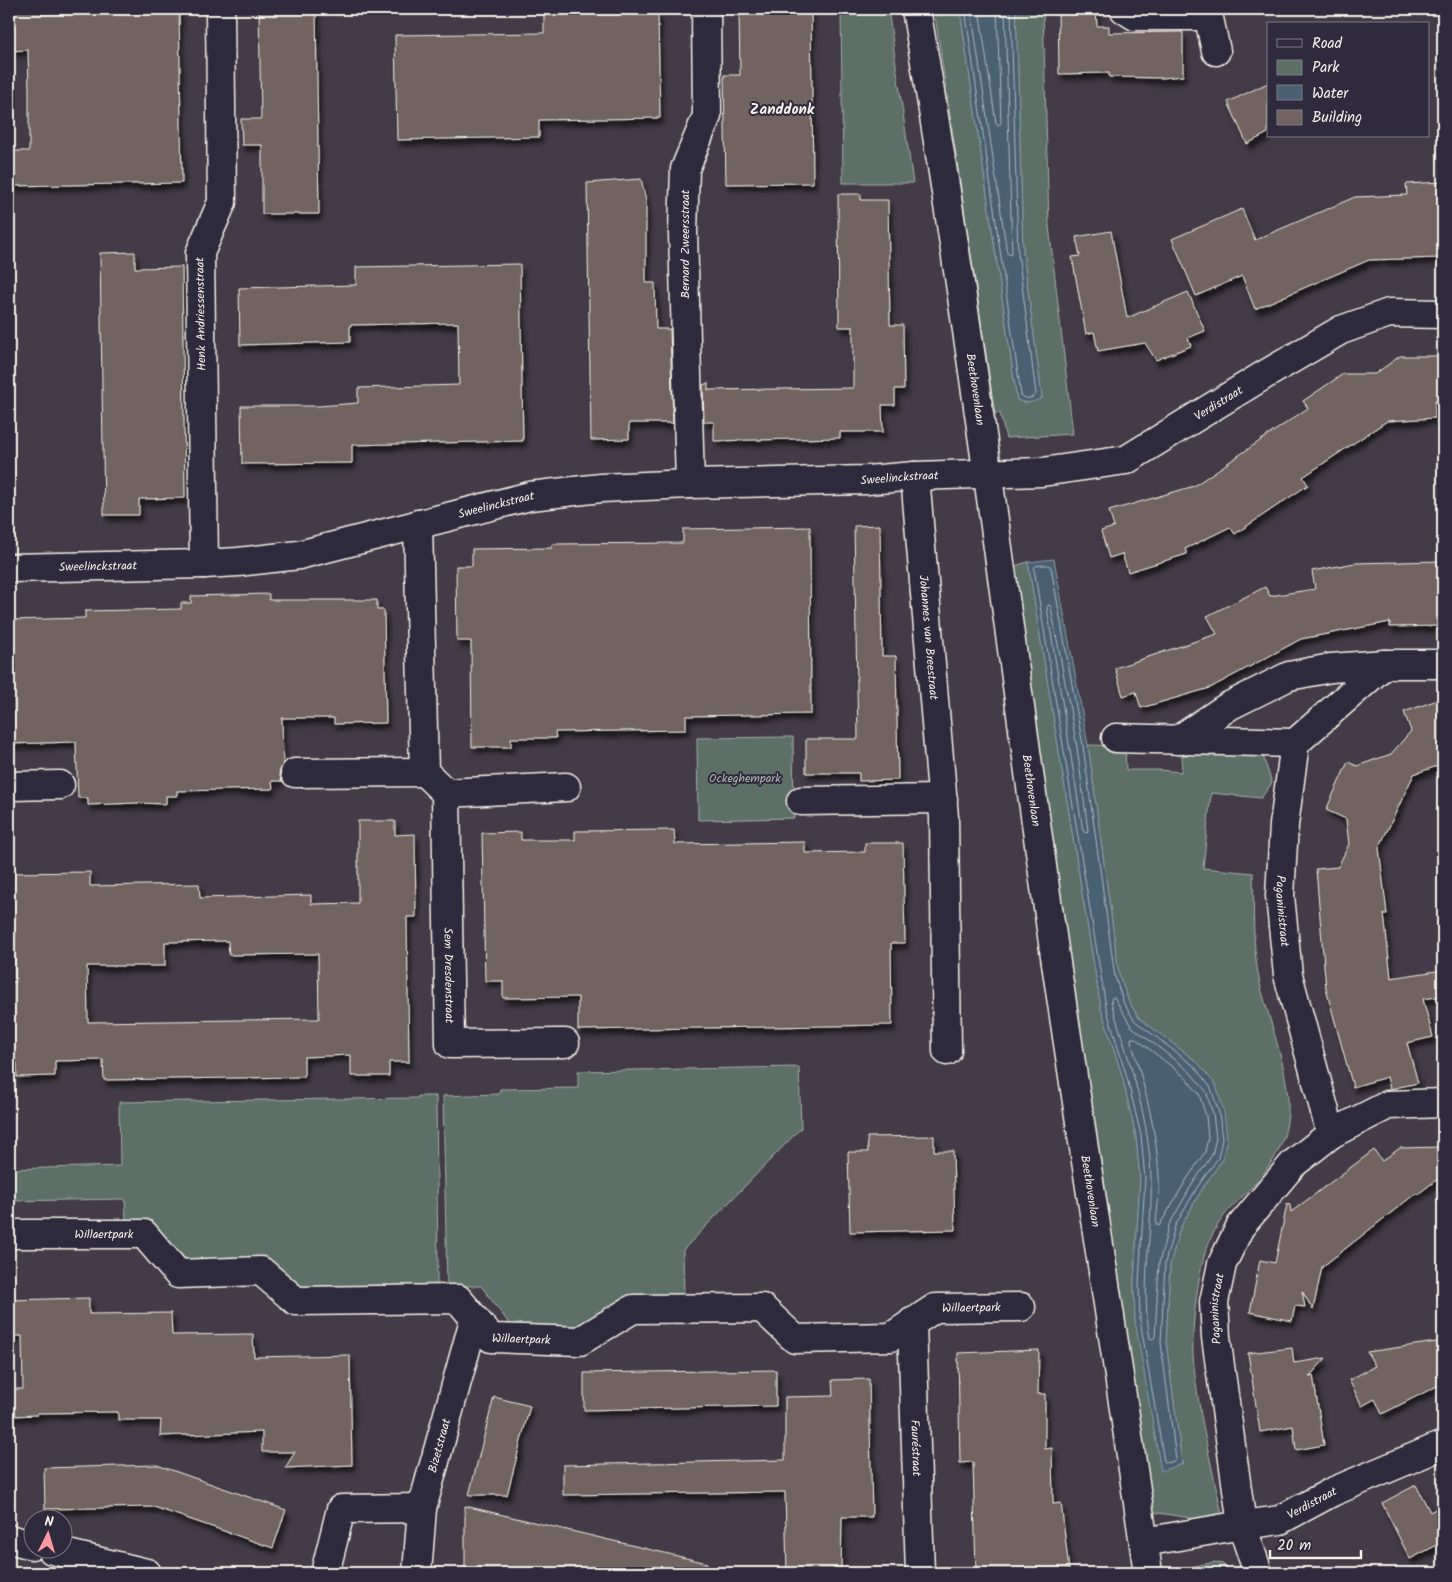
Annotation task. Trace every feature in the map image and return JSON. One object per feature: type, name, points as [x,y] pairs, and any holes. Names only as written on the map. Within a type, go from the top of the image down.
[{"type":"street","name":"Henk Andriessenstraat","points":[[204,564],[200,253],[222,202],[220,9]]},
{"type":"street","name":"Bernard Zweersstraat","points":[[690,484],[683,232],[684,186],[685,168],[707,116],[706,9]]},
{"type":"street","name":"Beethovenlaan","points":[[916,9],[940,145],[1044,880],[1148,1573]]},
{"type":"street","points":[[1124,9],[1135,16],[1207,12],[1216,51]]},
{"type":"street","name":"Verdistraat","points":[[987,473],[1042,472],[1126,460],[1342,330],[1389,313],[1443,314]]},
{"type":"street","name":"Sweelinckstraat","points":[[9,568],[204,564],[299,555],[530,496],[601,488],[867,480],[987,473]]},
{"type":"street","name":"Johannes van Breestraat","points":[[915,476],[943,800],[947,1051]]},
{"type":"street","points":[[418,524],[424,772]]},
{"type":"street","points":[[1116,738],[1295,743],[1385,664]]},
{"type":"street","points":[[1178,740],[1229,706],[1290,676],[1331,668],[1385,664],[1443,664]]},
{"type":"street","name":"Paganinistraat","points":[[1295,743],[1284,825],[1280,896],[1288,975],[1331,1134]]},
{"type":"street","points":[[294,773],[424,772],[446,793],[566,787]]},
{"type":"street","points":[[9,786],[60,785]]},
{"type":"street","name":"Sem Dresdenstraat","points":[[446,793],[450,1044],[565,1043]]},
{"type":"street","points":[[801,801],[943,800]]},
{"type":"street","name":"Paganinistraat","points":[[1258,1573],[1242,1525],[1216,1337],[1214,1302],[1222,1264],[1240,1227],[1293,1164],[1331,1134],[1388,1105],[1443,1102]]},
{"type":"street","name":"Willaertpark","points":[[9,1234],[144,1234],[178,1274],[261,1271],[296,1301],[458,1299],[491,1338],[580,1341],[633,1310],[762,1308],[795,1339],[892,1337],[935,1308],[1021,1307]]},
{"type":"street","name":"Bizetstraat","points":[[417,1573],[422,1508],[474,1320]]},
{"type":"street","name":"Fauréstraat","points":[[912,1322],[920,1573]]},
{"type":"street","name":"Verdistraat","points":[[1144,1542],[1280,1520],[1332,1492],[1443,1445]]},
{"type":"street","points":[[325,1573],[341,1509],[422,1508]]},
{"type":"street","points":[[9,1539],[22,1542]]},
{"type":"street","points":[[72,1555],[148,1573]]},
{"type":"green space","points":[[841,9],[888,9],[913,183],[843,183]]},
{"type":"green space","points":[[934,9],[960,9],[1017,400],[1026,403],[1042,398],[1023,253],[1016,9],[1043,9],[1049,226],[1073,434],[1006,438],[1000,413],[995,414]]},
{"type":"green space","points":[[1028,562],[1101,1008],[1122,1075],[1136,1136],[1140,1179],[1134,1282],[1135,1320],[1182,1464],[1166,1342],[1170,1264],[1180,1228],[1202,1189],[1222,1160],[1197,1062],[1139,1018],[1129,1002],[1119,975],[1088,745],[1125,746],[1126,770],[1181,772],[1183,748],[1263,756],[1272,783],[1261,798],[1211,793],[1203,868],[1253,873],[1254,940],[1257,966],[1263,995],[1284,1069],[1288,1105],[1285,1132],[1274,1159],[1219,1223],[1209,1243],[1200,1273],[1194,1318],[1193,1355],[1201,1415],[1222,1515],[1216,1522],[1146,1511],[1008,568]]},
{"type":"green space","name":"Ockeghempark","points":[[793,737],[794,818],[698,820],[697,738]]},
{"type":"green space","points":[[799,1067],[801,1128],[683,1250],[684,1298],[573,1334],[517,1334],[481,1286],[447,1286],[443,1096],[499,1094],[500,1089],[578,1088],[578,1071]]},
{"type":"green space","points":[[418,1096],[436,1096],[437,1286],[298,1287],[267,1259],[185,1259],[151,1221],[126,1221],[125,1199],[9,1201],[9,1169],[120,1166],[119,1102],[418,1098]]},
{"type":"green space","points":[[1215,1562],[1223,1564],[1230,1573],[1160,1573]]},
{"type":"water","points":[[960,9],[1016,9],[1023,253],[1042,398],[1032,402],[1017,400]]},
{"type":"water","points":[[1054,559],[1088,745],[1119,975],[1129,1002],[1139,1018],[1197,1062],[1216,1085],[1224,1112],[1227,1139],[1222,1160],[1202,1189],[1180,1228],[1170,1264],[1166,1342],[1182,1464],[1161,1471],[1135,1320],[1134,1282],[1140,1179],[1136,1136],[1122,1075],[1101,1008],[1028,562]]},
{"type":"building","points":[[9,9],[179,9],[182,183],[9,186],[9,151],[29,151],[29,91],[28,50],[9,51]]},
{"type":"building","points":[[259,9],[316,9],[319,214],[262,214],[262,145],[242,145],[241,119],[261,119]]},
{"type":"building","points":[[739,9],[811,9],[813,183],[726,184],[724,75],[740,75]]},
{"type":"building","points":[[1058,9],[1096,9],[1097,26],[1109,26],[1109,33],[1183,32],[1183,76],[1162,78],[1109,77],[1109,73],[1059,74]]},
{"type":"building","points":[[658,13],[660,118],[539,120],[539,137],[397,140],[395,35],[544,33],[544,15]]},
{"type":"building","points":[[1267,83],[1267,134],[1247,144],[1228,102]]},
{"type":"building","points":[[641,179],[646,200],[646,283],[655,283],[656,329],[670,329],[673,423],[629,423],[629,439],[591,440],[587,183]]},
{"type":"building","points":[[1443,182],[1443,258],[1369,260],[1255,309],[1242,276],[1196,296],[1172,239],[1242,209],[1255,240],[1355,197],[1407,195],[1406,184]]},
{"type":"building","points":[[838,194],[861,194],[861,200],[888,200],[890,325],[903,325],[904,389],[895,389],[895,405],[882,405],[883,432],[840,432],[840,438],[714,441],[714,422],[704,422],[703,385],[708,383],[708,390],[853,388],[853,327],[839,327]]},
{"type":"building","points":[[1111,231],[1127,318],[1188,292],[1205,331],[1188,338],[1191,346],[1156,360],[1145,343],[1098,351],[1094,332],[1086,334],[1072,257],[1080,256],[1076,237]]},
{"type":"building","points":[[135,252],[135,268],[182,267],[185,498],[139,499],[139,515],[104,515],[100,253]]},
{"type":"building","points":[[520,264],[523,441],[352,445],[352,463],[242,464],[241,406],[319,406],[358,403],[358,388],[459,385],[458,323],[350,325],[350,342],[240,345],[239,288],[356,285],[356,267]]},
{"type":"building","points":[[1400,356],[1443,356],[1443,401],[1435,401],[1435,418],[1387,421],[1303,477],[1308,485],[1235,534],[1230,527],[1185,549],[1187,554],[1128,572],[1122,554],[1109,558],[1101,531],[1114,527],[1109,511],[1194,486],[1308,408],[1303,401],[1343,374],[1375,374]]},
{"type":"building","points":[[880,525],[882,656],[896,656],[898,780],[859,781],[859,773],[806,773],[806,739],[858,739],[854,526]]},
{"type":"building","points":[[810,527],[811,714],[686,716],[686,730],[555,732],[556,738],[511,738],[511,747],[472,747],[471,641],[457,641],[456,566],[472,566],[472,549],[552,548],[552,544],[683,543],[683,529]]},
{"type":"building","points":[[1442,561],[1443,626],[1390,627],[1390,622],[1301,639],[1210,688],[1141,708],[1136,692],[1123,696],[1115,668],[1217,634],[1207,616],[1265,587],[1270,596],[1315,589],[1312,571],[1355,563]]},
{"type":"building","points":[[269,594],[269,600],[377,600],[377,610],[384,610],[386,723],[334,724],[334,718],[282,718],[283,764],[279,773],[282,781],[272,781],[273,789],[177,791],[177,796],[166,796],[166,804],[88,805],[88,798],[78,798],[76,742],[9,744],[9,620],[85,618],[85,611],[181,609],[181,603],[191,603],[191,596]]},
{"type":"building","points":[[1443,698],[1443,764],[1414,774],[1379,848],[1387,914],[1384,914],[1391,978],[1443,970],[1443,996],[1423,999],[1433,1037],[1407,1043],[1418,1083],[1390,1089],[1387,1077],[1353,1087],[1326,989],[1316,869],[1338,867],[1349,844],[1346,819],[1326,810],[1348,762],[1357,766],[1391,754],[1411,731],[1404,712]]},
{"type":"building","points":[[358,821],[395,821],[395,835],[415,834],[416,917],[407,917],[409,1062],[389,1062],[389,1076],[351,1076],[351,1055],[304,1057],[304,1077],[104,1080],[103,1060],[55,1061],[55,1076],[17,1077],[17,1063],[9,1063],[9,982],[15,982],[15,931],[9,931],[9,873],[90,872],[90,886],[199,884],[200,898],[311,895],[311,904],[358,903]],"holes":[[[228,941],[229,955],[318,954],[319,1019],[88,1022],[87,966],[165,966],[165,942]]]},
{"type":"building","points":[[674,830],[675,844],[805,842],[805,853],[865,852],[865,843],[903,843],[905,943],[891,943],[892,1025],[578,1030],[578,997],[503,998],[503,981],[485,981],[482,833],[521,832],[521,840],[575,840],[575,831]]},
{"type":"building","points":[[934,1136],[934,1151],[953,1151],[955,1230],[850,1232],[848,1152],[868,1152],[867,1137]]},
{"type":"building","points":[[1443,1147],[1443,1175],[1418,1194],[1415,1194],[1322,1267],[1313,1310],[1302,1291],[1305,1307],[1295,1306],[1292,1321],[1250,1312],[1260,1260],[1275,1263],[1287,1204],[1290,1205],[1291,1212],[1374,1150],[1382,1161],[1400,1148]]},
{"type":"building","points":[[89,1298],[89,1314],[171,1313],[172,1335],[253,1334],[254,1357],[350,1355],[352,1465],[285,1468],[295,1452],[262,1452],[262,1432],[160,1436],[161,1420],[118,1420],[118,1412],[37,1413],[37,1415],[10,1416],[10,1389],[23,1389],[22,1336],[9,1336],[9,1300]]},
{"type":"building","points":[[1443,1341],[1443,1383],[1382,1414],[1375,1399],[1362,1406],[1349,1380],[1375,1366],[1367,1352]]},
{"type":"building","points":[[1292,1348],[1294,1363],[1326,1358],[1309,1377],[1313,1375],[1324,1445],[1296,1450],[1293,1426],[1260,1432],[1248,1353]]},
{"type":"building","points":[[1039,1350],[1038,1394],[1045,1394],[1045,1449],[1052,1448],[1053,1504],[1061,1503],[1069,1570],[976,1572],[973,1462],[960,1463],[958,1353]]},
{"type":"building","points":[[776,1370],[776,1406],[584,1410],[584,1373]]},
{"type":"building","points":[[869,1379],[872,1517],[842,1517],[841,1573],[787,1573],[785,1492],[563,1495],[563,1465],[785,1460],[785,1397],[833,1396],[832,1380]]},
{"type":"building","points":[[494,1397],[530,1406],[507,1495],[469,1495]]},
{"type":"building","points":[[157,1465],[286,1510],[273,1548],[154,1507],[45,1509],[44,1468]]},
{"type":"building","points":[[1416,1485],[1430,1512],[1443,1505],[1443,1542],[1410,1559],[1382,1503]]},
{"type":"building","points":[[465,1506],[707,1563],[706,1573],[465,1573]]},
{"type":"district","name":"Zanddonk","points":[[782,110]]}]
